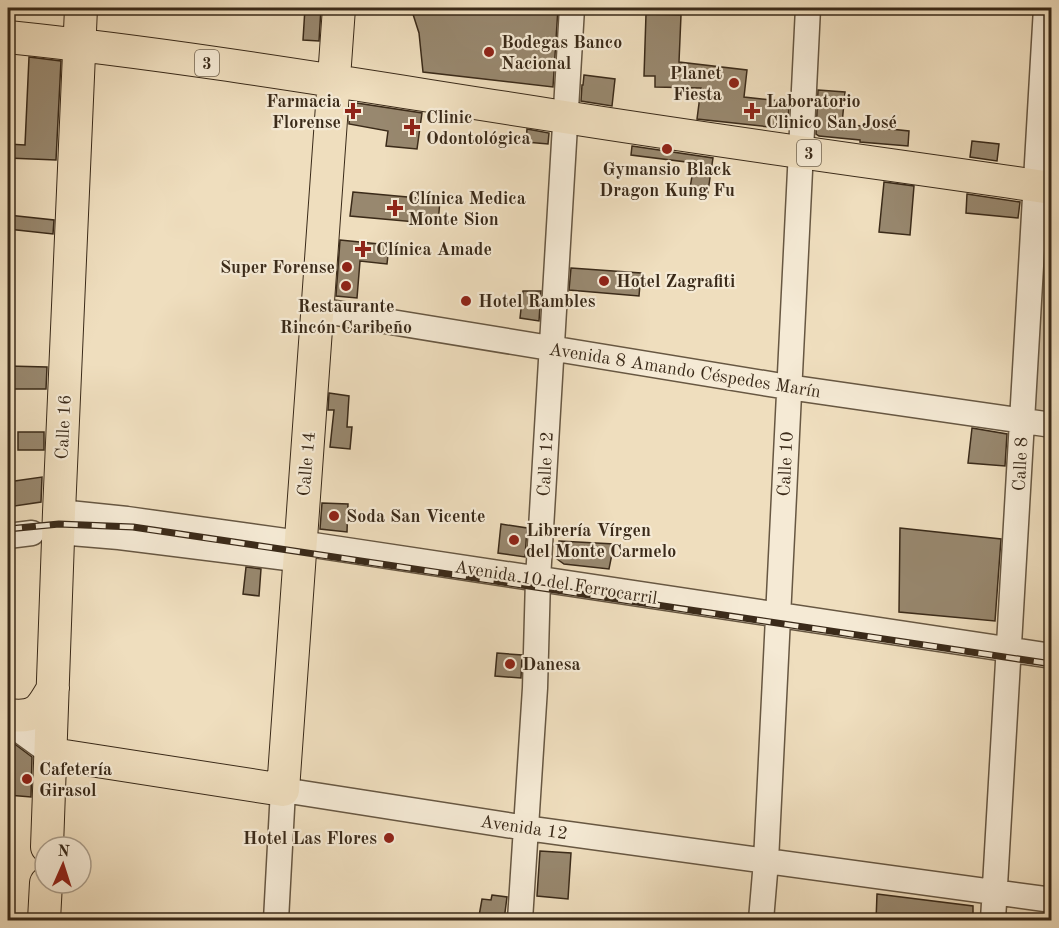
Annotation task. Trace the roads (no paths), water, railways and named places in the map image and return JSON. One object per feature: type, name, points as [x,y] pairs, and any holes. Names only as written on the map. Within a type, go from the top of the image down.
[{"type":"main road","name":"Calle 16","points":[[48,835],[53,688],[50,526],[81,8]]},
{"type":"main road","name":"Calle 14","points":[[283,790],[339,8]]},
{"type":"main road","name":"3","points":[[8,37],[80,44],[333,81]]},
{"type":"main road","points":[[333,81],[566,118]]},
{"type":"main road","name":"3","points":[[566,118],[1044,187]]},
{"type":"main road","points":[[8,715],[28,715],[37,711],[44,705],[53,688]]},
{"type":"main road","name":"Avenida 12","points":[[52,754],[283,790]]},
{"type":"main road","points":[[44,921],[45,895]]},
{"type":"street","name":"Calle 12","points":[[520,921],[572,8]]},
{"type":"street","name":"Calle 10","points":[[761,921],[766,861],[808,8]]},
{"type":"street","name":"Calle 8","points":[[993,921],[1022,421],[1044,187],[1046,8]]},
{"type":"street","name":"Avenida 8 Amando Céspedes Marín","points":[[318,310],[788,387],[1052,425]]},
{"type":"street","name":"Avenida 10 del Ferrocarril","points":[[8,536],[50,526],[119,537],[300,552],[1008,658],[1052,672]]},
{"type":"street","name":"Avenida 10 del Ferrocarril","points":[[1008,658],[1052,656]]},
{"type":"street","name":"Avenida 12","points":[[8,722],[52,754]]},
{"type":"street","name":"Avenida 12","points":[[283,790],[526,828],[1052,900]]},
{"type":"street","name":"Calle 14","points":[[276,921],[283,790]]},
{"type":"railway","points":[[8,529],[59,524],[133,527],[1052,664]]},
{"type":"place","name":"Bodegas Banco Nacional","points":[[489,52]]},
{"type":"place","name":"Planet Fiesta","points":[[734,83]]},
{"type":"place","name":"Farmacia Florense","points":[[353,111]]},
{"type":"place","name":"Laboratorio Clinico San José","points":[[752,111]]},
{"type":"place","name":"Clinic Odontológica","points":[[412,127]]},
{"type":"place","name":"Gymansio Black Dragon Kung Fu","points":[[667,149]]},
{"type":"place","name":"Clínica Medica Monte Sion","points":[[395,208]]},
{"type":"place","name":"Clínica Amade","points":[[363,249]]},
{"type":"place","name":"Super Forense","points":[[347,267]]},
{"type":"place","name":"Hotel Zagrafiti","points":[[604,281]]},
{"type":"place","name":"Restaurante Rincón Caribeño","points":[[346,286]]},
{"type":"place","name":"Hotel Rambles","points":[[466,301]]},
{"type":"place","name":"Soda San Vicente","points":[[334,516]]},
{"type":"place","name":"Librería Vírgen del Monte Carmelo","points":[[514,540]]},
{"type":"place","name":"Danesa","points":[[510,664]]},
{"type":"place","name":"Cafetería Girasol","points":[[27,779]]},
{"type":"place","name":"Hotel Las Flores","points":[[389,838]]}]
